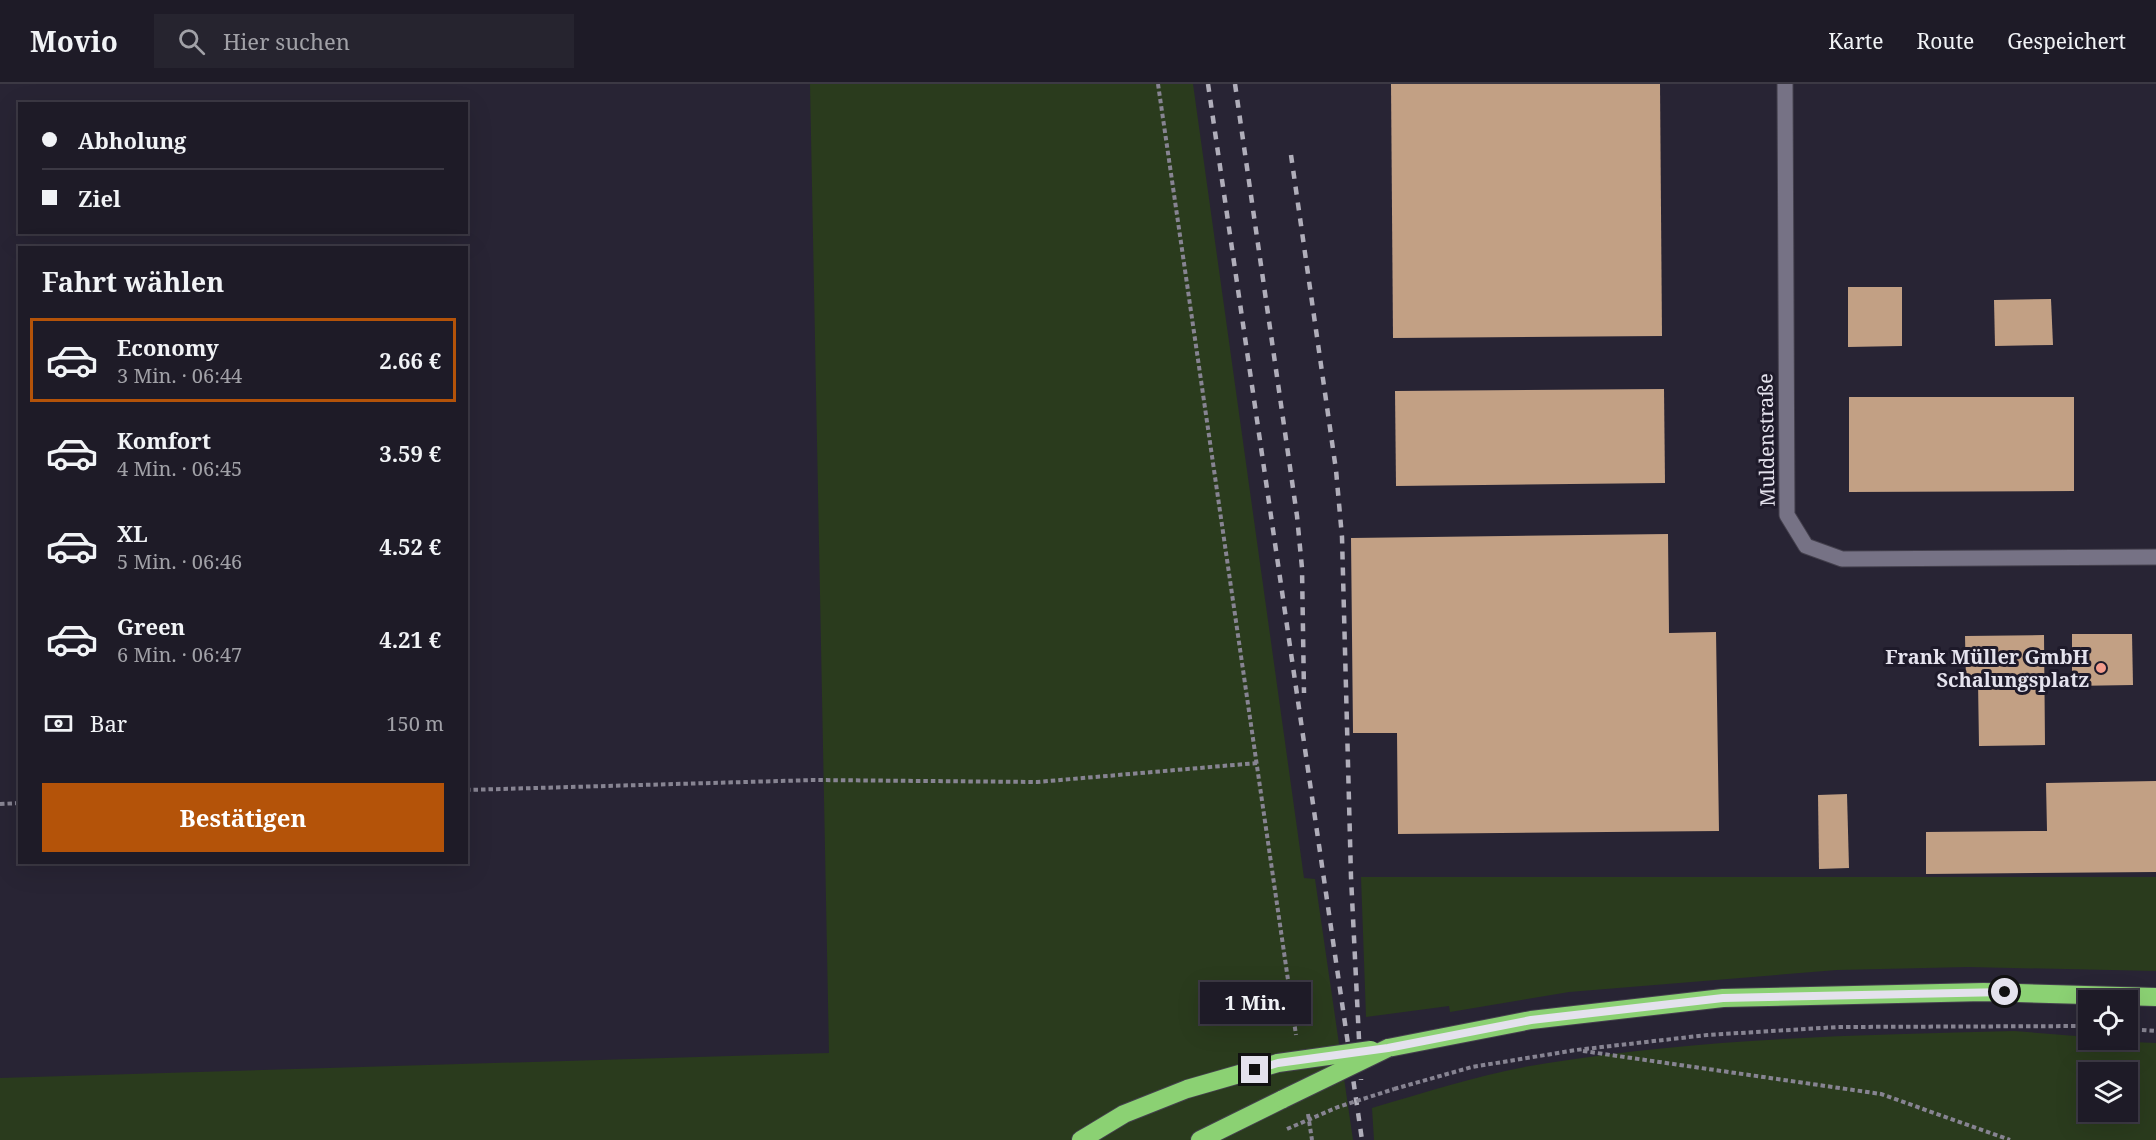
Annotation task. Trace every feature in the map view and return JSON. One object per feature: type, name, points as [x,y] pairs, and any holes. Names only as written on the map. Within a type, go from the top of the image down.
[{"type":"highway","points":[[1081,1140],[1124,1114],[1187,1089],[1278,1063],[1388,1048],[1531,1020],[1723,998],[1984,992],[2156,998]]},
{"type":"highway","points":[[1200,1140],[1388,1048]]},
{"type":"street","name":"Muldenstraße","points":[[1785,84],[1787,515],[1806,546],[1842,560],[2156,557]]},
{"type":"path","points":[[1158,84],[1298,1046]]},
{"type":"path","points":[[468,790],[815,780],[1037,782],[1257,763]]},
{"type":"path","points":[[0,804],[18,803]]},
{"type":"path","points":[[1287,1129],[1338,1107],[1472,1067],[1576,1050],[1707,1035],[1838,1027],[2078,1026]]},
{"type":"path","points":[[2138,1030],[2156,1032]]},
{"type":"path","points":[[1576,1050],[1881,1094],[2010,1140]]},
{"type":"path","points":[[1307,1105],[1312,1140]]},
{"type":"green space","points":[[810,84],[1193,84],[1304,878],[1315,879],[1353,1140],[0,1140],[0,1078],[829,1053]]},
{"type":"green space","points":[[1361,877],[2156,877],[2156,971],[1968,967],[1837,970],[1569,992],[1450,1012],[1449,1006],[1366,1017]]},
{"type":"green space","points":[[2014,1031],[2078,1036],[2078,1050],[2138,1050],[2138,1042],[2156,1043],[2156,1140],[1374,1140],[1372,1108],[1503,1071],[1664,1048],[1839,1036]]},
{"type":"building","points":[[1391,84],[1660,84],[1662,336],[1393,338]]},
{"type":"building","points":[[1848,287],[1902,287],[1902,346],[1848,347]]},
{"type":"building","points":[[2051,299],[2053,345],[1995,346],[1994,300]]},
{"type":"building","points":[[1664,389],[1665,483],[1396,486],[1395,391]]},
{"type":"building","points":[[1849,397],[2074,397],[2074,491],[1849,492]]},
{"type":"building","points":[[1668,534],[1669,633],[1716,632],[1719,831],[1398,834],[1397,733],[1353,733],[1351,538]]},
{"type":"building","points":[[2072,634],[2132,634],[2133,685],[2072,686]]},
{"type":"building","points":[[2044,635],[2045,745],[1979,746],[1978,681],[1966,681],[1965,636]]},
{"type":"building","points":[[2156,781],[2156,872],[1926,874],[1926,832],[2047,831],[2046,783]]},
{"type":"building","points":[[1847,794],[1849,868],[1819,869],[1818,795]]},
{"type":"railway","points":[[1208,84],[1362,1140]]},
{"type":"railway","points":[[1235,84],[1297,516],[1302,568],[1304,693]]},
{"type":"railway","points":[[1291,155],[1336,470],[1342,537],[1351,877],[1361,1080]]},
{"type":"place","name":"Frank Müller GmbH Schalungsplatz","points":[[2101,668]]},
{"type":"route","points":[[1255,1070],[1278,1063],[1388,1048],[1531,1020],[1723,998],[2005,992]]}]
